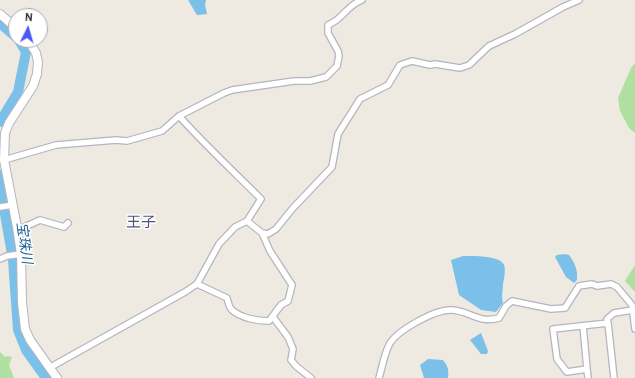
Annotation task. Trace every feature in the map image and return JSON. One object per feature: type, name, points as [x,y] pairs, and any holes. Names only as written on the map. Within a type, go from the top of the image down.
[{"type":"main road","points":[[0,14],[8,21]]},
{"type":"main road","points":[[33,48],[38,62],[37,74],[33,86],[9,123],[5,133],[4,160],[10,206],[18,230],[25,329],[30,340],[57,378]]},
{"type":"street","points":[[4,160],[56,145],[116,140],[127,141],[162,130],[179,116],[232,90],[294,81],[310,81],[326,77],[337,66],[339,56],[338,51],[328,33],[328,25],[339,19],[346,10],[356,2],[362,0]]},
{"type":"street","points":[[262,233],[268,234],[276,229],[293,208],[332,167],[338,134],[360,99],[388,85],[400,65],[412,61],[430,65],[435,64],[460,68],[469,66],[489,46],[578,0]]},
{"type":"street","points":[[49,368],[186,292],[197,284],[219,244],[235,227],[247,221],[261,199],[200,140],[179,116]]},
{"type":"street","points":[[0,207],[10,206]]},
{"type":"street","points":[[18,230],[40,220],[64,227],[68,223]]},
{"type":"street","points":[[197,284],[226,298],[230,309],[241,316],[262,321],[269,321],[273,318],[281,305],[288,301],[292,285],[270,251],[262,233],[247,221]]},
{"type":"street","points":[[0,259],[19,254]]},
{"type":"street","points":[[379,378],[389,346],[394,339],[427,316],[444,310],[461,311],[482,320],[491,320],[499,318],[506,306],[512,301],[551,309],[565,308],[579,286],[611,284],[617,287],[634,308],[635,329]]},
{"type":"street","points":[[614,378],[607,319],[614,313],[634,308]]},
{"type":"street","points":[[273,318],[288,337],[293,349],[291,360],[311,378]]},
{"type":"street","points":[[587,369],[567,372],[557,359],[553,329],[608,323]]},
{"type":"street","points":[[583,326],[588,378]]},
{"type":"green space","points":[[635,63],[635,133],[629,128],[620,111],[618,98],[631,68]]},
{"type":"green space","points":[[635,265],[635,292],[625,281]]},
{"type":"green space","points":[[0,352],[5,357],[12,357],[9,365],[14,378],[0,378]]},
{"type":"water","points":[[188,0],[206,0],[205,5],[207,14],[197,15]]},
{"type":"water","points":[[557,255],[569,255],[576,267],[577,280],[574,283],[566,277],[555,257]]},
{"type":"water","points":[[463,256],[479,256],[497,259],[504,265],[503,303],[496,312],[481,310],[459,295],[451,260]]},
{"type":"water","points":[[481,333],[488,351],[487,354],[481,354],[470,340]]},
{"type":"water","points":[[428,359],[443,360],[448,368],[448,378],[424,378],[420,365]]},
{"type":"waterway","name":"宝珠川","points":[[0,23],[8,30]]},
{"type":"waterway","name":"宝珠川","points":[[0,122],[18,92],[26,52],[24,48]]},
{"type":"waterway","name":"宝珠川","points":[[0,175],[2,197],[13,260],[18,330],[26,350],[46,378]]},
{"type":"district","name":"王子","points":[[141,223]]}]
